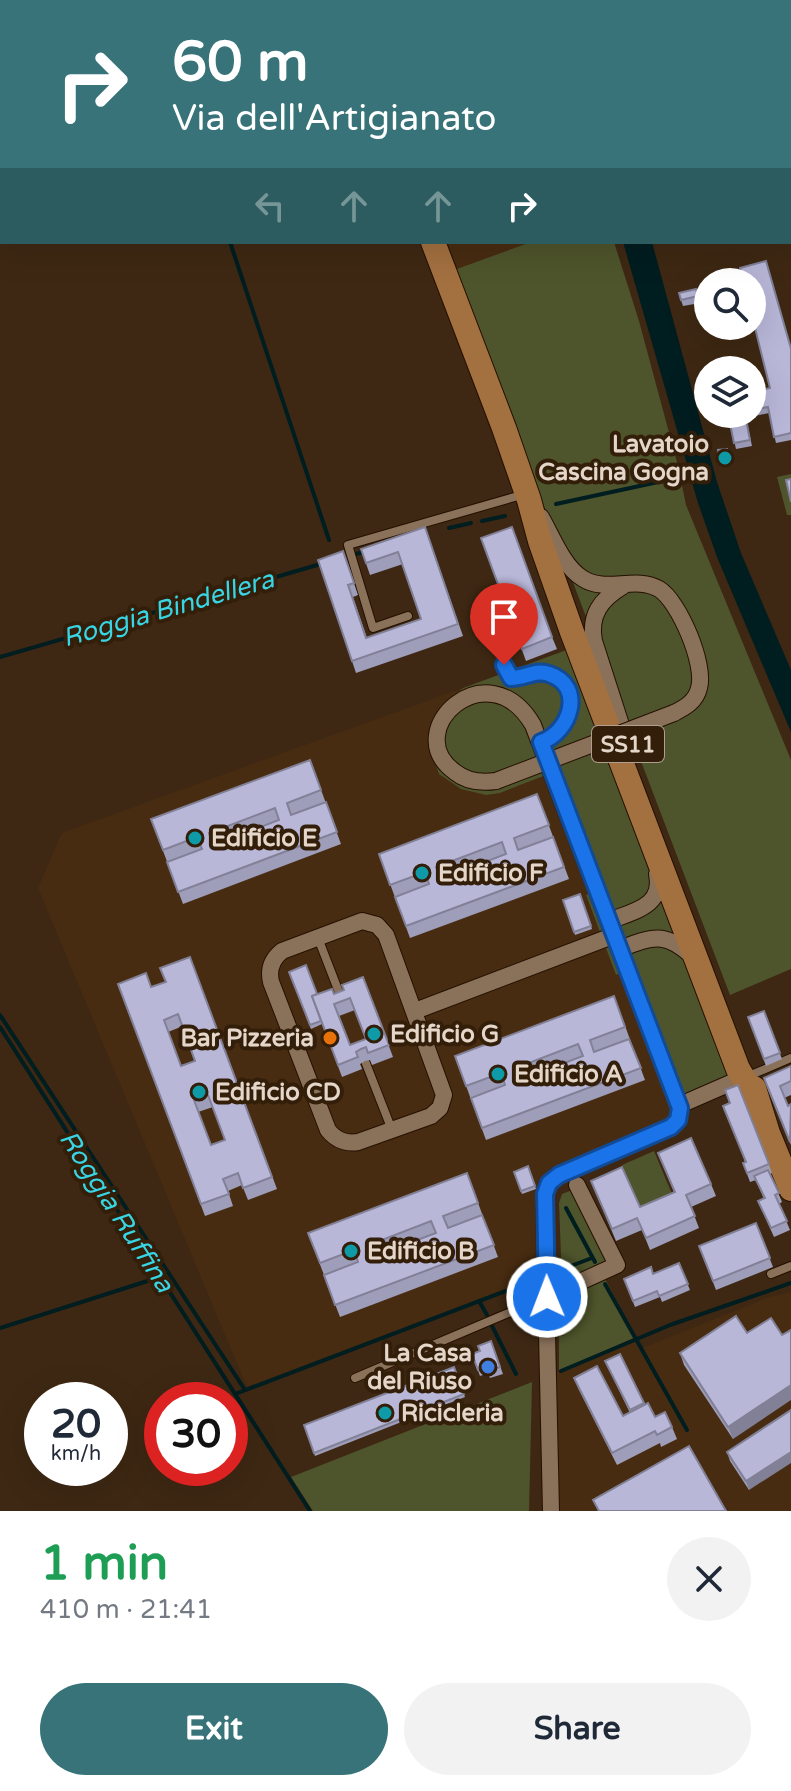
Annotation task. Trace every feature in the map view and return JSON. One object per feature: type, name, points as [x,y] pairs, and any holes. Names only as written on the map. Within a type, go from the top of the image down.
[{"type":"main road","name":"SS11","points":[[434,244],[532,503],[540,541],[614,724],[751,1085],[785,1160],[791,1189]]},
{"type":"main road","name":"SS11","points":[[614,724],[698,962],[715,993]]},
{"type":"street","points":[[532,503],[578,576],[598,585],[651,585],[669,597],[697,658],[701,681],[698,693],[689,705],[674,713],[496,781],[462,777],[442,758],[438,745],[439,732],[448,709],[472,695],[499,695],[523,710],[539,738],[615,935],[680,1105],[679,1118],[671,1127],[559,1175],[549,1183],[544,1201],[551,1511]]},
{"type":"street","points":[[415,1011],[615,935],[657,895],[657,871],[618,767],[614,724],[592,627],[595,613],[602,602],[628,584]]},
{"type":"street","points":[[504,665],[511,678],[544,672],[558,678],[568,691],[571,706],[567,721],[556,734],[539,738]]},
{"type":"street","points":[[359,922],[370,922],[386,935],[415,1011],[443,1087],[444,1098],[440,1108],[431,1116],[355,1142],[336,1139],[328,1130],[270,974],[272,962],[280,953],[318,937],[359,922]]},
{"type":"street","points":[[615,935],[661,938],[676,943],[698,962]]},
{"type":"street","points":[[680,1105],[751,1085],[791,1069]]},
{"type":"street","points":[[547,1297],[617,1265],[577,1185]]},
{"type":"lane","points":[[408,616],[373,628],[348,545],[532,503]]},
{"type":"lane","points":[[318,937],[343,1004]]},
{"type":"lane","points":[[751,1085],[791,1058]]},
{"type":"lane","points":[[365,1061],[392,1130]]},
{"type":"lane","points":[[771,1274],[791,1266]]},
{"type":"lane","points":[[355,1378],[547,1297]]},
{"type":"shaded area","points":[[445,244],[526,244],[454,270]]},
{"type":"shaded area","points":[[463,688],[450,699],[500,793],[546,775],[591,893],[586,895],[587,899],[616,975],[621,973],[669,1101],[669,1120],[539,1190],[534,1278],[248,1387],[38,888],[62,833]]},
{"type":"shaded area","points":[[791,1292],[791,1511],[551,1511],[547,1377],[635,1340],[640,1349],[767,1298]]},
{"type":"green space","points":[[526,244],[615,244],[639,321],[686,505],[791,760],[791,969],[730,995],[454,270]]},
{"type":"green space","points":[[791,474],[791,515],[787,515],[777,477]]},
{"type":"green space","points":[[569,649],[740,1084],[672,1111],[620,973],[616,975],[586,895],[590,893],[546,775],[500,793],[486,795],[461,789],[439,774],[431,750],[450,699],[463,688]]},
{"type":"green space","points":[[654,1151],[675,1201],[644,1214],[622,1165]]},
{"type":"green space","points":[[575,1189],[608,1261],[598,1266],[636,1337],[559,1371],[559,1336],[564,1336],[559,1203],[562,1194]]},
{"type":"green space","points":[[532,1382],[529,1511],[313,1511],[291,1477]]},
{"type":"water","points":[[624,244],[653,244],[694,397],[694,428],[702,428],[741,553],[791,670],[791,732],[717,557],[698,503]]},
{"type":"building","points":[[766,261],[791,349],[791,433],[774,437],[766,407],[766,389],[770,388],[766,356],[762,356],[758,340],[766,340],[766,268],[740,268]]},
{"type":"building","points":[[694,289],[694,297],[681,300],[679,293]]},
{"type":"building","points":[[731,428],[748,428],[750,440],[734,443]]},
{"type":"building","name":"Lavatoio Cascina Gogna","points":[[727,449],[729,460],[720,462],[718,450]]},
{"type":"building","points":[[791,479],[791,502],[786,480]]},
{"type":"building","points":[[425,527],[458,624],[352,661],[318,560],[343,551],[354,583],[348,585],[366,638],[421,619],[398,552],[366,563],[361,549]]},
{"type":"building","points":[[512,527],[552,637],[522,649],[481,538]]},
{"type":"building","name":"Edificio E","points":[[310,760],[321,790],[287,803],[291,815],[326,802],[337,832],[178,892],[167,862],[202,849],[197,837],[163,850],[151,819]],"holes":[[[275,808],[279,820],[213,845],[209,833]]]},
{"type":"building","name":"Edificio F","points":[[537,794],[549,825],[514,838],[518,850],[553,837],[564,867],[406,926],[395,897],[429,884],[425,872],[390,885],[379,854]],"holes":[[[502,842],[506,854],[441,879],[436,867]]]},
{"type":"building","points":[[580,894],[591,926],[574,932],[563,900]]},
{"type":"building","name":"Edificio CD","points":[[190,957],[272,1177],[243,1188],[238,1173],[223,1179],[229,1194],[201,1204],[118,984],[146,973],[151,987],[166,982],[160,968]],"holes":[[[178,1014],[195,1061],[181,1066],[164,1020]],[[208,1095],[225,1140],[211,1145],[194,1100]]]},
{"type":"building","points":[[306,965],[317,994],[312,996],[321,1021],[310,1025],[289,972]]},
{"type":"building","name":"Edificio G","points":[[363,977],[389,1045],[368,1053],[366,1047],[356,1052],[358,1057],[338,1065],[312,996],[332,989],[334,994],[344,990],[342,985]],"holes":[[[350,998],[366,1039],[350,1045],[334,1004]]]},
{"type":"building","name":"Edificio A","points":[[614,996],[625,1027],[590,1040],[594,1052],[629,1039],[641,1068],[482,1128],[471,1098],[505,1085],[501,1073],[466,1086],[455,1056]],"holes":[[[578,1044],[583,1056],[517,1081],[513,1069]]]},
{"type":"building","points":[[764,1011],[780,1053],[764,1059],[748,1017]]},
{"type":"building","points":[[791,1066],[791,1081],[780,1086],[788,1106],[791,1104],[790,1142],[764,1078]]},
{"type":"building","points":[[738,1085],[769,1164],[747,1173],[743,1163],[746,1162],[723,1106],[730,1103],[725,1090]]},
{"type":"building","points":[[691,1138],[711,1184],[686,1195],[695,1216],[646,1238],[637,1218],[612,1229],[591,1181],[622,1167],[640,1207],[675,1192],[658,1153]]},
{"type":"building","points":[[528,1166],[535,1186],[521,1191],[514,1172]]},
{"type":"building","points":[[768,1170],[787,1221],[771,1228],[758,1201],[765,1198],[754,1176]]},
{"type":"building","name":"Edificio B","points":[[467,1173],[478,1203],[443,1216],[448,1228],[482,1215],[494,1245],[335,1305],[324,1275],[358,1262],[354,1250],[320,1263],[308,1233]],"holes":[[[431,1221],[436,1233],[370,1258],[366,1246]]]},
{"type":"building","points":[[756,1223],[770,1258],[713,1281],[699,1246]]},
{"type":"building","points":[[679,1263],[688,1284],[659,1296],[657,1291],[633,1301],[624,1279],[651,1267],[653,1274]]},
{"type":"building","points":[[736,1316],[747,1333],[771,1318],[782,1335],[791,1330],[791,1385],[728,1427],[680,1353]]},
{"type":"building","name":"La Casa del Riuso","points":[[491,1341],[500,1367],[488,1372],[486,1367],[478,1370],[472,1354],[480,1351],[478,1346]]},
{"type":"building","points":[[620,1354],[644,1403],[630,1410],[605,1361]]},
{"type":"building","points":[[597,1366],[623,1416],[648,1403],[655,1417],[665,1412],[672,1427],[657,1435],[655,1431],[612,1453],[574,1378]]},
{"type":"building","name":"Ricicleria","points":[[454,1367],[464,1394],[314,1453],[304,1425]]},
{"type":"building","points":[[791,1410],[791,1452],[746,1481],[727,1452]]},
{"type":"building","points":[[689,1446],[726,1511],[599,1511],[593,1500]]},
{"type":"waterway","points":[[231,244],[329,540]]},
{"type":"waterway","name":"Roggia Bindellera","points":[[556,504],[672,479]]},
{"type":"waterway","name":"Roggia Bindellera","points":[[482,521],[505,516]]},
{"type":"waterway","name":"Roggia Bindellera","points":[[449,528],[471,523]]},
{"type":"waterway","name":"Roggia Bindellera","points":[[356,554],[367,551]]},
{"type":"waterway","name":"Roggia Bindellera","points":[[0,657],[324,563]]},
{"type":"waterway","points":[[0,1015],[240,1382]]},
{"type":"waterway","name":"Roggia Ruffina","points":[[0,1027],[310,1511]]},
{"type":"waterway","points":[[566,1208],[595,1262]]},
{"type":"waterway","name":"Roggia Ruffina","points":[[568,1267],[592,1258]]},
{"type":"waterway","points":[[0,1328],[160,1277]]},
{"type":"waterway","name":"Roggia Ruffina","points":[[248,1389],[532,1281]]},
{"type":"waterway","points":[[561,1371],[670,1325],[791,1283]]},
{"type":"waterway","name":"Roggia Ruffina","points":[[605,1284],[687,1430]]},
{"type":"waterway","name":"Roggia Ruffina","points":[[479,1301],[487,1315]]},
{"type":"waterway","name":"Roggia Ruffina","points":[[492,1326],[516,1374]]},
{"type":"place","name":"Lavatoio Cascina Gogna","points":[[725,458]]},
{"type":"place","name":"Edificio E","points":[[195,838]]},
{"type":"place","name":"Edificio F","points":[[422,873]]},
{"type":"place","name":"Edificio G","points":[[374,1034]]},
{"type":"place","name":"Bar Pizzeria","points":[[330,1038]]},
{"type":"place","name":"Edificio A","points":[[498,1074]]},
{"type":"place","name":"Edificio CD","points":[[199,1092]]},
{"type":"place","name":"Edificio B","points":[[351,1251]]},
{"type":"place","name":"La Casa del Riuso","points":[[488,1367]]},
{"type":"place","name":"Ricicleria","points":[[385,1413]]},
{"type":"route","points":[[504,665],[511,678],[544,672],[558,678],[568,691],[571,706],[567,721],[550,739],[541,742],[680,1105],[678,1120],[671,1127],[559,1175],[549,1183],[544,1201],[547,1297]]}]
